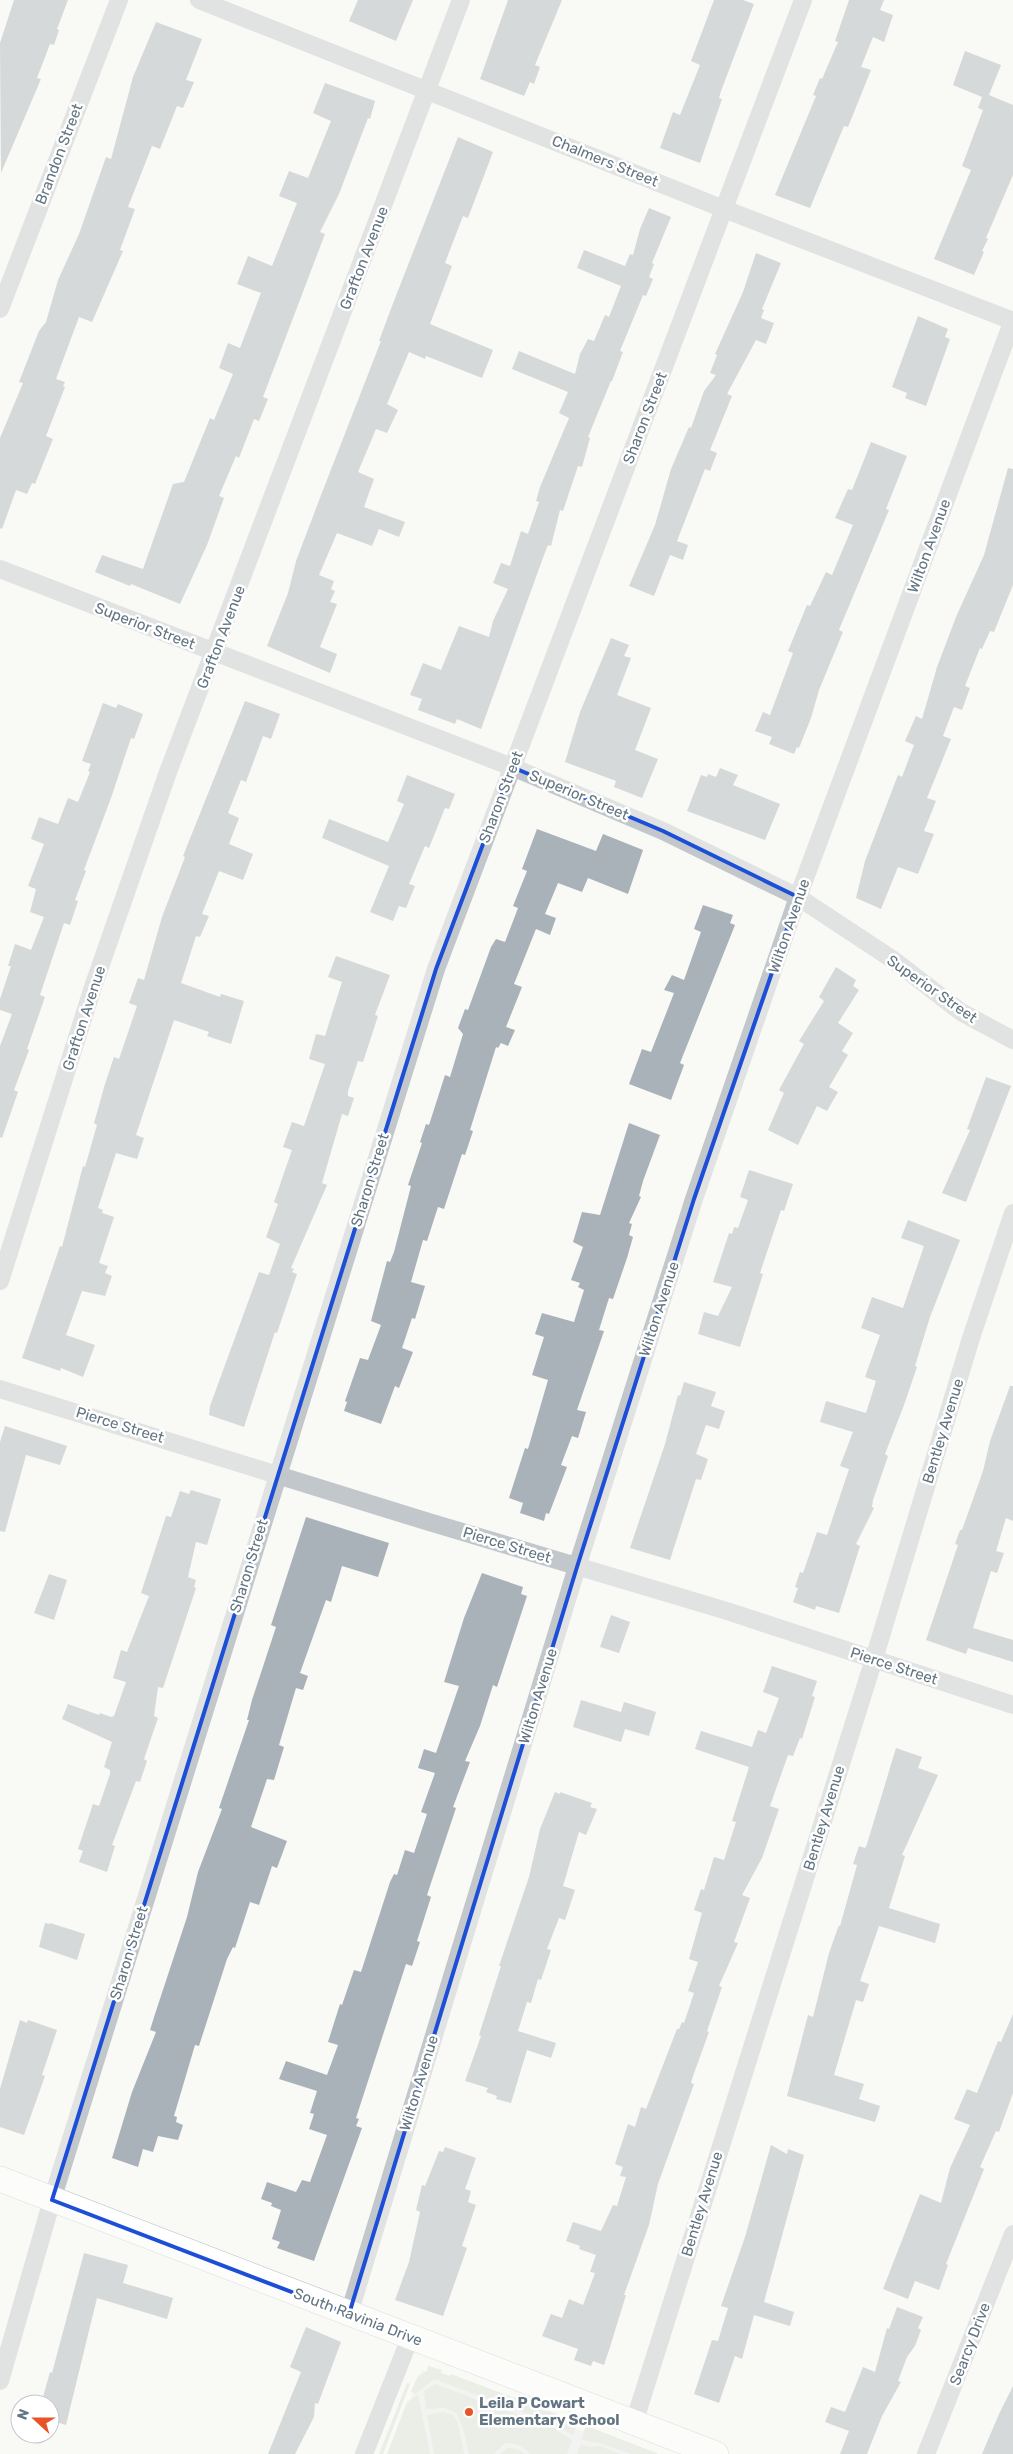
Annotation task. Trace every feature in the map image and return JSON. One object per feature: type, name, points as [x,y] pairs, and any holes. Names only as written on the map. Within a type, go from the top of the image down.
[{"type":"street","name":"Brandon Street","points":[[0,309],[119,0]]},
{"type":"street","name":"Chalmers Street","points":[[199,0],[724,209],[1013,320]]},
{"type":"street","name":"Grafton Avenue","points":[[0,1281],[93,987],[168,772],[215,653],[462,0]]},
{"type":"street","name":"Sharon Street","points":[[0,2381],[52,2200],[436,969],[803,0]]},
{"type":"street","name":"Wilton Avenue","points":[[349,2314],[577,1566],[694,1198],[798,898],[1013,320]]},
{"type":"street","name":"Superior Street","points":[[0,570],[512,767],[664,831],[798,898],[895,961],[961,1012],[1013,1040]]},
{"type":"street","name":"Bentley Avenue","points":[[634,2423],[874,1659],[970,1338],[1013,1213]]},
{"type":"street","name":"Pierce Street","points":[[0,1389],[727,1611],[1013,1705]]},
{"type":"street","name":"South Ravinia Drive","points":[[0,2179],[716,2454]]},
{"type":"street","name":"Searcy Drive","points":[[926,2454],[1013,2234]]},
{"type":"street","points":[[364,2454],[410,2338]]},
{"type":"highlighted area","points":[[512,767],[663,831],[798,897],[694,1199],[577,1567],[349,2314],[52,2200],[436,969]]},
{"type":"shaded area","points":[[428,2366],[442,2370],[441,2373],[450,2376],[451,2374],[578,2422],[573,2435],[551,2423],[437,2380],[433,2380],[415,2394],[411,2391],[418,2376],[427,2371]]},
{"type":"shaded area","name":"Leila P Cowart Elementary School","points":[[422,2370],[642,2454],[389,2454]]},
{"type":"shaded area","points":[[407,2383],[410,2384],[383,2454],[379,2454]]},
{"type":"shaded area","points":[[435,2384],[554,2428],[572,2440],[567,2454],[530,2454],[519,2446],[505,2443],[494,2454],[469,2454],[457,2413],[445,2408],[426,2409],[424,2391]]},
{"type":"shaded area","points":[[418,2395],[430,2454],[387,2454],[407,2402]]},
{"type":"shaded area","points":[[443,2412],[453,2415],[458,2423],[464,2454],[434,2454],[427,2415]]},
{"type":"shaded area","points":[[587,2426],[659,2454],[631,2454],[600,2443],[582,2440]]},
{"type":"shaded area","points":[[581,2444],[591,2447],[600,2446],[620,2454],[577,2454]]},
{"type":"shaded area","points":[[508,2448],[517,2449],[525,2454],[500,2454]]},
{"type":"building","points":[[14,0],[68,0],[57,29],[59,30],[54,45],[50,44],[37,78],[41,79],[1,173],[0,43]]},
{"type":"building","points":[[358,0],[413,0],[396,41],[349,21]]},
{"type":"building","points":[[508,0],[562,0],[535,65],[540,67],[534,84],[530,82],[524,96],[480,79]]},
{"type":"building","points":[[714,0],[743,0],[754,4],[721,91],[719,98],[722,99],[700,163],[660,148],[673,112],[680,115],[700,65],[691,61]]},
{"type":"building","points":[[849,0],[884,0],[880,10],[893,15],[884,42],[873,37],[861,67],[871,70],[848,127],[844,126],[810,208],[775,195],[816,96],[813,95],[820,78],[822,79],[838,42],[835,41]]},
{"type":"building","points":[[156,22],[202,39],[186,80],[194,82],[183,108],[177,106],[160,149],[152,146],[128,207],[135,209],[120,250],[123,251],[92,322],[79,317],[56,379],[65,382],[63,386],[65,387],[46,436],[53,439],[35,484],[32,483],[27,494],[16,490],[2,529],[0,528],[0,438],[23,383],[19,382],[39,331],[46,322],[58,280],[79,234],[106,157],[111,159],[133,77]]},
{"type":"building","points":[[965,51],[1001,65],[989,95],[1013,105],[1013,175],[986,238],[988,239],[982,251],[984,252],[974,275],[934,259],[971,170],[962,166],[983,110],[978,108],[982,97],[953,85]]},
{"type":"building","points":[[325,83],[375,101],[370,119],[368,118],[339,194],[320,232],[325,234],[263,397],[268,399],[259,421],[254,419],[239,458],[236,456],[219,496],[224,498],[207,545],[180,604],[95,572],[102,555],[143,569],[173,484],[184,482],[210,418],[214,420],[233,374],[219,368],[228,343],[240,348],[261,293],[237,284],[248,256],[272,266],[297,203],[279,196],[289,171],[308,178],[331,121],[313,113]]},
{"type":"building","points":[[458,137],[493,152],[468,218],[463,216],[445,263],[452,266],[430,324],[493,350],[482,378],[426,356],[425,359],[409,352],[387,404],[398,410],[387,433],[376,429],[358,472],[374,479],[364,507],[405,522],[399,537],[379,529],[372,546],[337,533],[319,575],[334,581],[331,589],[335,591],[330,602],[337,604],[320,647],[337,654],[330,673],[267,646],[288,593],[296,561]]},
{"type":"building","points":[[649,208],[671,217],[652,263],[654,264],[649,277],[653,279],[646,296],[643,295],[620,351],[623,352],[588,437],[590,438],[582,467],[578,466],[563,511],[560,510],[551,546],[548,545],[544,555],[481,729],[457,719],[455,724],[418,710],[422,699],[410,695],[423,663],[441,670],[459,626],[489,637],[493,621],[508,589],[493,583],[501,563],[510,566],[521,531],[528,534],[539,502],[536,501],[540,487],[569,418],[559,413],[568,392],[512,369],[519,351],[575,374],[580,354],[588,339],[594,341],[605,315],[609,317],[621,286],[577,268],[584,250],[625,266],[630,254],[633,255],[640,229]]},
{"type":"building","points":[[756,253],[781,263],[762,309],[764,310],[761,318],[774,323],[766,344],[756,340],[727,394],[732,396],[710,450],[717,453],[710,471],[705,469],[677,541],[688,545],[683,560],[670,555],[654,596],[629,586],[655,525],[671,469],[689,427],[691,428],[704,391],[716,375],[710,373],[717,355],[715,354],[743,292]]},
{"type":"building","points":[[918,316],[948,329],[945,337],[950,339],[926,406],[905,398],[907,393],[892,387]]},
{"type":"building","points":[[871,442],[907,456],[886,509],[889,510],[839,630],[843,632],[819,690],[811,718],[799,748],[797,747],[794,754],[769,744],[772,737],[755,731],[763,712],[770,715],[793,653],[788,651],[807,605],[810,606],[826,572],[832,575],[853,525],[835,518],[848,489],[852,490]]},
{"type":"building","points":[[1008,468],[1013,469],[1013,585],[994,632],[990,631],[982,649],[980,648],[965,686],[970,688],[962,710],[954,707],[943,736],[951,739],[927,798],[936,801],[924,831],[934,834],[918,874],[898,867],[881,909],[856,898],[865,861],[898,775],[902,777],[914,745],[905,741],[916,716],[922,719],[937,667],[956,617],[984,555]]},
{"type":"building","points":[[611,638],[629,645],[624,656],[631,658],[617,695],[651,708],[635,750],[658,759],[642,798],[614,787],[616,781],[565,762],[580,712]]},
{"type":"building","points":[[245,701],[280,714],[271,739],[263,736],[246,782],[241,780],[228,813],[239,818],[229,844],[253,854],[243,880],[219,871],[202,914],[209,916],[200,937],[196,936],[181,983],[220,997],[221,994],[244,1001],[231,1044],[207,1036],[209,1032],[174,1020],[136,1135],[144,1138],[137,1159],[116,1153],[98,1208],[103,1210],[102,1213],[114,1217],[99,1263],[108,1266],[105,1273],[112,1276],[105,1296],[82,1291],[66,1335],[95,1345],[83,1377],[61,1368],[60,1371],[22,1358],[60,1246],[62,1247],[83,1166],[85,1167],[97,1125],[94,1123],[105,1084],[114,1057],[119,1059],[137,1006],[129,1003],[138,978],[144,980],[162,917],[185,857],[183,856]]},
{"type":"building","points":[[103,703],[116,708],[118,704],[143,714],[134,739],[131,738],[84,870],[86,871],[75,900],[78,901],[70,925],[64,923],[40,995],[45,997],[27,1049],[29,1050],[14,1090],[18,1092],[2,1138],[0,1137],[0,1046],[12,1014],[0,1010],[0,999],[11,966],[8,966],[15,944],[31,950],[44,917],[30,912],[36,889],[28,886],[44,844],[31,839],[39,817],[58,824],[68,798],[78,802],[90,772],[88,771],[91,764],[82,761]]},
{"type":"building","points":[[720,768],[738,775],[733,785],[780,804],[765,840],[687,811],[701,775],[707,777],[708,774],[716,777]]},
{"type":"building","points":[[407,775],[455,794],[449,809],[445,808],[429,848],[425,846],[409,884],[415,886],[406,908],[399,906],[393,921],[370,912],[389,866],[322,838],[329,819],[388,842],[404,804],[397,801]]},
{"type":"building","points":[[537,829],[596,851],[603,834],[643,850],[628,894],[588,878],[582,892],[558,883],[545,914],[556,918],[550,935],[536,929],[514,984],[522,987],[506,1027],[515,1030],[508,1046],[501,1043],[498,1048],[496,1047],[470,1130],[473,1131],[465,1155],[462,1154],[444,1209],[438,1207],[427,1241],[423,1240],[411,1282],[425,1286],[415,1319],[412,1318],[402,1348],[413,1352],[399,1388],[395,1386],[381,1424],[344,1411],[347,1402],[345,1401],[360,1358],[368,1360],[381,1325],[371,1321],[387,1261],[390,1262],[394,1252],[411,1186],[408,1185],[422,1143],[420,1142],[426,1124],[429,1125],[445,1075],[450,1077],[463,1034],[458,1028],[465,1009],[468,1010],[491,947],[496,939],[505,942],[518,908],[513,906],[527,871],[522,869]]},
{"type":"building","points":[[703,905],[733,915],[730,923],[735,925],[680,1063],[684,1065],[671,1100],[629,1084],[642,1049],[651,1052],[674,993],[664,990],[672,975],[684,980],[701,932],[694,929]]},
{"type":"building","points":[[336,956],[390,975],[375,1015],[378,1016],[363,1062],[358,1061],[348,1091],[348,1096],[354,1098],[348,1116],[342,1114],[322,1183],[327,1185],[291,1268],[294,1269],[292,1272],[297,1274],[277,1333],[275,1332],[244,1427],[209,1415],[210,1406],[259,1272],[269,1275],[280,1244],[266,1237],[278,1204],[274,1202],[292,1150],[283,1147],[292,1122],[304,1126],[325,1064],[309,1059],[316,1034],[325,1036],[342,982],[328,977]]},
{"type":"building","points":[[836,967],[856,980],[853,986],[859,990],[838,1023],[853,1033],[842,1051],[848,1055],[829,1087],[838,1092],[827,1111],[817,1106],[798,1145],[768,1130],[784,1093],[779,1090],[804,1044],[799,1041],[824,1001],[819,997]]},
{"type":"building","points":[[986,1077],[1011,1086],[966,1202],[942,1193],[970,1130],[967,1129]]},
{"type":"building","points":[[629,1123],[660,1135],[643,1181],[639,1196],[641,1197],[629,1223],[632,1224],[629,1235],[633,1237],[613,1299],[609,1298],[599,1330],[604,1331],[577,1410],[586,1412],[578,1438],[572,1436],[561,1465],[567,1467],[549,1514],[546,1513],[544,1521],[520,1513],[523,1503],[509,1498],[525,1448],[528,1449],[548,1380],[532,1375],[544,1337],[535,1334],[542,1313],[574,1322],[584,1290],[578,1287],[580,1283],[571,1280],[583,1247],[573,1242],[582,1212],[600,1215]]},
{"type":"building","points":[[749,1170],[793,1184],[784,1211],[781,1210],[760,1273],[763,1274],[740,1347],[698,1334],[704,1312],[718,1316],[732,1287],[713,1282],[729,1233],[732,1234],[734,1227],[738,1228],[748,1200],[740,1197]]},
{"type":"building","points":[[908,1220],[960,1240],[930,1317],[915,1366],[917,1367],[885,1454],[888,1456],[873,1500],[872,1507],[874,1508],[856,1544],[860,1546],[839,1613],[816,1606],[815,1610],[793,1602],[798,1588],[795,1587],[800,1572],[803,1573],[817,1532],[827,1535],[849,1469],[840,1466],[853,1432],[820,1422],[826,1401],[866,1413],[876,1381],[865,1377],[880,1335],[861,1328],[872,1297],[903,1308],[924,1246],[901,1238]]},
{"type":"building","points":[[684,1382],[716,1392],[711,1406],[725,1411],[719,1429],[706,1425],[696,1454],[708,1459],[701,1480],[696,1479],[670,1560],[630,1548],[665,1444],[678,1395],[680,1396]]},
{"type":"building","points":[[1010,1386],[1013,1386],[1013,1521],[1006,1518],[996,1551],[1004,1553],[997,1573],[991,1571],[973,1628],[1013,1640],[1013,1662],[968,1648],[966,1654],[926,1640],[958,1545],[955,1544],[960,1530],[962,1530],[983,1471],[990,1441]]},
{"type":"building","points":[[5,1426],[67,1446],[60,1465],[26,1455],[5,1532],[0,1531],[0,1442]]},
{"type":"building","points":[[191,1490],[221,1499],[207,1545],[196,1542],[188,1577],[196,1580],[194,1587],[196,1588],[163,1688],[158,1687],[154,1716],[158,1718],[144,1759],[147,1761],[140,1782],[136,1781],[112,1845],[115,1846],[107,1872],[79,1862],[83,1851],[78,1849],[93,1804],[99,1806],[110,1774],[110,1770],[104,1767],[112,1742],[62,1719],[68,1704],[99,1715],[100,1713],[111,1717],[114,1716],[126,1682],[113,1678],[121,1650],[127,1652],[149,1596],[141,1593],[166,1516],[171,1517],[180,1491],[189,1494]]},
{"type":"building","points":[[306,1517],[389,1543],[378,1577],[342,1566],[331,1602],[326,1600],[300,1673],[308,1676],[303,1690],[296,1688],[279,1745],[284,1747],[274,1780],[267,1779],[251,1827],[287,1841],[277,1868],[272,1866],[259,1905],[250,1902],[235,1948],[233,1947],[227,1959],[199,2046],[195,2045],[174,2116],[177,2117],[176,2122],[183,2125],[178,2140],[158,2136],[153,2152],[143,2149],[138,2167],[112,2158],[132,2092],[156,2032],[150,2030],[187,1917],[198,1872],[222,1809],[219,1808],[249,1720],[247,1720],[252,1700],[276,1627],[271,1625]]},
{"type":"building","points":[[482,1573],[523,1587],[521,1594],[527,1596],[497,1687],[493,1685],[480,1726],[465,1761],[470,1762],[453,1807],[456,1808],[427,1895],[431,1897],[417,1941],[420,1942],[412,1966],[406,1964],[356,2118],[359,2119],[356,2126],[362,2128],[314,2261],[277,2248],[280,2242],[272,2239],[281,2210],[271,2206],[272,2203],[261,2199],[267,2182],[296,2192],[302,2180],[310,2182],[327,2135],[309,2129],[314,2114],[310,2113],[317,2091],[279,2079],[286,2061],[327,2075],[338,2045],[328,2042],[340,2004],[342,2005],[354,1970],[361,1972],[390,1882],[394,1874],[397,1875],[405,1850],[414,1853],[427,1814],[421,1812],[435,1773],[418,1768],[424,1749],[436,1753],[459,1686],[444,1682],[464,1618]]},
{"type":"building","points":[[49,1574],[67,1580],[54,1620],[34,1613]]},
{"type":"building","points":[[611,1615],[630,1622],[619,1653],[600,1647]]},
{"type":"building","points":[[772,1666],[817,1681],[812,1696],[815,1697],[802,1739],[800,1738],[793,1756],[788,1755],[770,1806],[779,1809],[762,1858],[742,1895],[750,1898],[734,1942],[738,1943],[719,1986],[722,1987],[691,2083],[694,2084],[658,2184],[649,2225],[624,2295],[626,2295],[604,2365],[593,2361],[591,2366],[574,2360],[578,2349],[542,2336],[551,2314],[562,2318],[569,2299],[583,2305],[595,2273],[590,2272],[596,2255],[579,2249],[580,2246],[566,2241],[573,2222],[601,2231],[613,2205],[617,2206],[626,2177],[620,2176],[623,2167],[615,2164],[628,2124],[635,2127],[641,2107],[646,2109],[677,2029],[679,2029],[682,2022],[684,2023],[694,1993],[688,1991],[698,1962],[689,1959],[702,1913],[694,1910],[701,1889],[704,1890],[714,1857],[724,1860],[736,1822],[732,1821],[749,1767],[695,1749],[701,1731],[752,1747],[758,1730],[766,1733],[779,1698],[763,1692]]},
{"type":"building","points":[[581,1700],[621,1712],[624,1702],[656,1712],[649,1736],[625,1729],[621,1742],[573,1727]]},
{"type":"building","points":[[896,1748],[922,1757],[918,1768],[938,1775],[902,1855],[905,1856],[889,1908],[940,1924],[935,1943],[879,1926],[860,1981],[869,1984],[863,2002],[856,2000],[834,2075],[864,2084],[859,2099],[880,2106],[875,2122],[787,2096],[808,2015],[813,2017],[829,1953],[840,1926],[857,1865],[853,1864],[859,1846],[865,1848],[867,1844]]},
{"type":"building","points":[[555,1792],[592,1803],[590,1807],[597,1809],[586,1835],[579,1832],[563,1886],[575,1890],[565,1920],[559,1918],[547,1949],[551,1950],[541,1980],[538,1979],[531,2003],[527,2002],[518,2031],[556,2043],[551,2058],[527,2050],[511,2103],[496,2099],[497,2096],[486,2092],[488,2088],[465,2081],[481,2036],[479,2035],[501,1966],[499,1966],[529,1877],[540,1829]]},
{"type":"building","points":[[45,1923],[85,1934],[77,1960],[39,1947]]},
{"type":"building","points":[[1013,2014],[1013,2093],[999,2132],[996,2131],[980,2167],[984,2169],[946,2264],[948,2265],[939,2290],[915,2281],[908,2299],[883,2289],[920,2194],[941,2203],[950,2168],[970,2125],[954,2119],[967,2089],[977,2093],[998,2041],[1001,2042]]},
{"type":"building","points":[[20,2020],[27,2023],[28,2020],[57,2030],[42,2075],[45,2076],[24,2135],[0,2127],[0,2089]]},
{"type":"building","points":[[771,2145],[787,2154],[788,2149],[804,2155],[764,2302],[794,2312],[790,2326],[754,2315],[742,2359],[735,2356],[719,2403],[694,2394],[712,2340],[718,2341],[728,2308],[721,2306],[745,2237]]},
{"type":"building","points":[[445,2147],[476,2158],[465,2189],[471,2191],[468,2202],[476,2205],[462,2246],[467,2248],[443,2316],[395,2300],[409,2262],[420,2212],[416,2210],[422,2185],[425,2186],[439,2151],[443,2152]]},
{"type":"building","points":[[84,2253],[128,2265],[123,2283],[173,2298],[167,2319],[97,2298],[66,2425],[60,2423],[60,2394],[44,2394],[50,2372],[52,2373]]},
{"type":"building","points":[[897,2307],[923,2317],[918,2328],[921,2330],[915,2346],[907,2357],[898,2381],[901,2382],[882,2416],[867,2454],[840,2454],[849,2431],[825,2422],[831,2407],[845,2412],[863,2367],[875,2372],[887,2328],[889,2329]]},
{"type":"building","points":[[306,2327],[341,2342],[318,2404],[315,2403],[314,2417],[295,2454],[268,2454],[301,2372],[290,2367]]},
{"type":"building","points":[[1013,2386],[1013,2454],[982,2454],[999,2414]]},
{"type":"place","name":"Leila P Cowart Elementary School","points":[[469,2412]]}]
